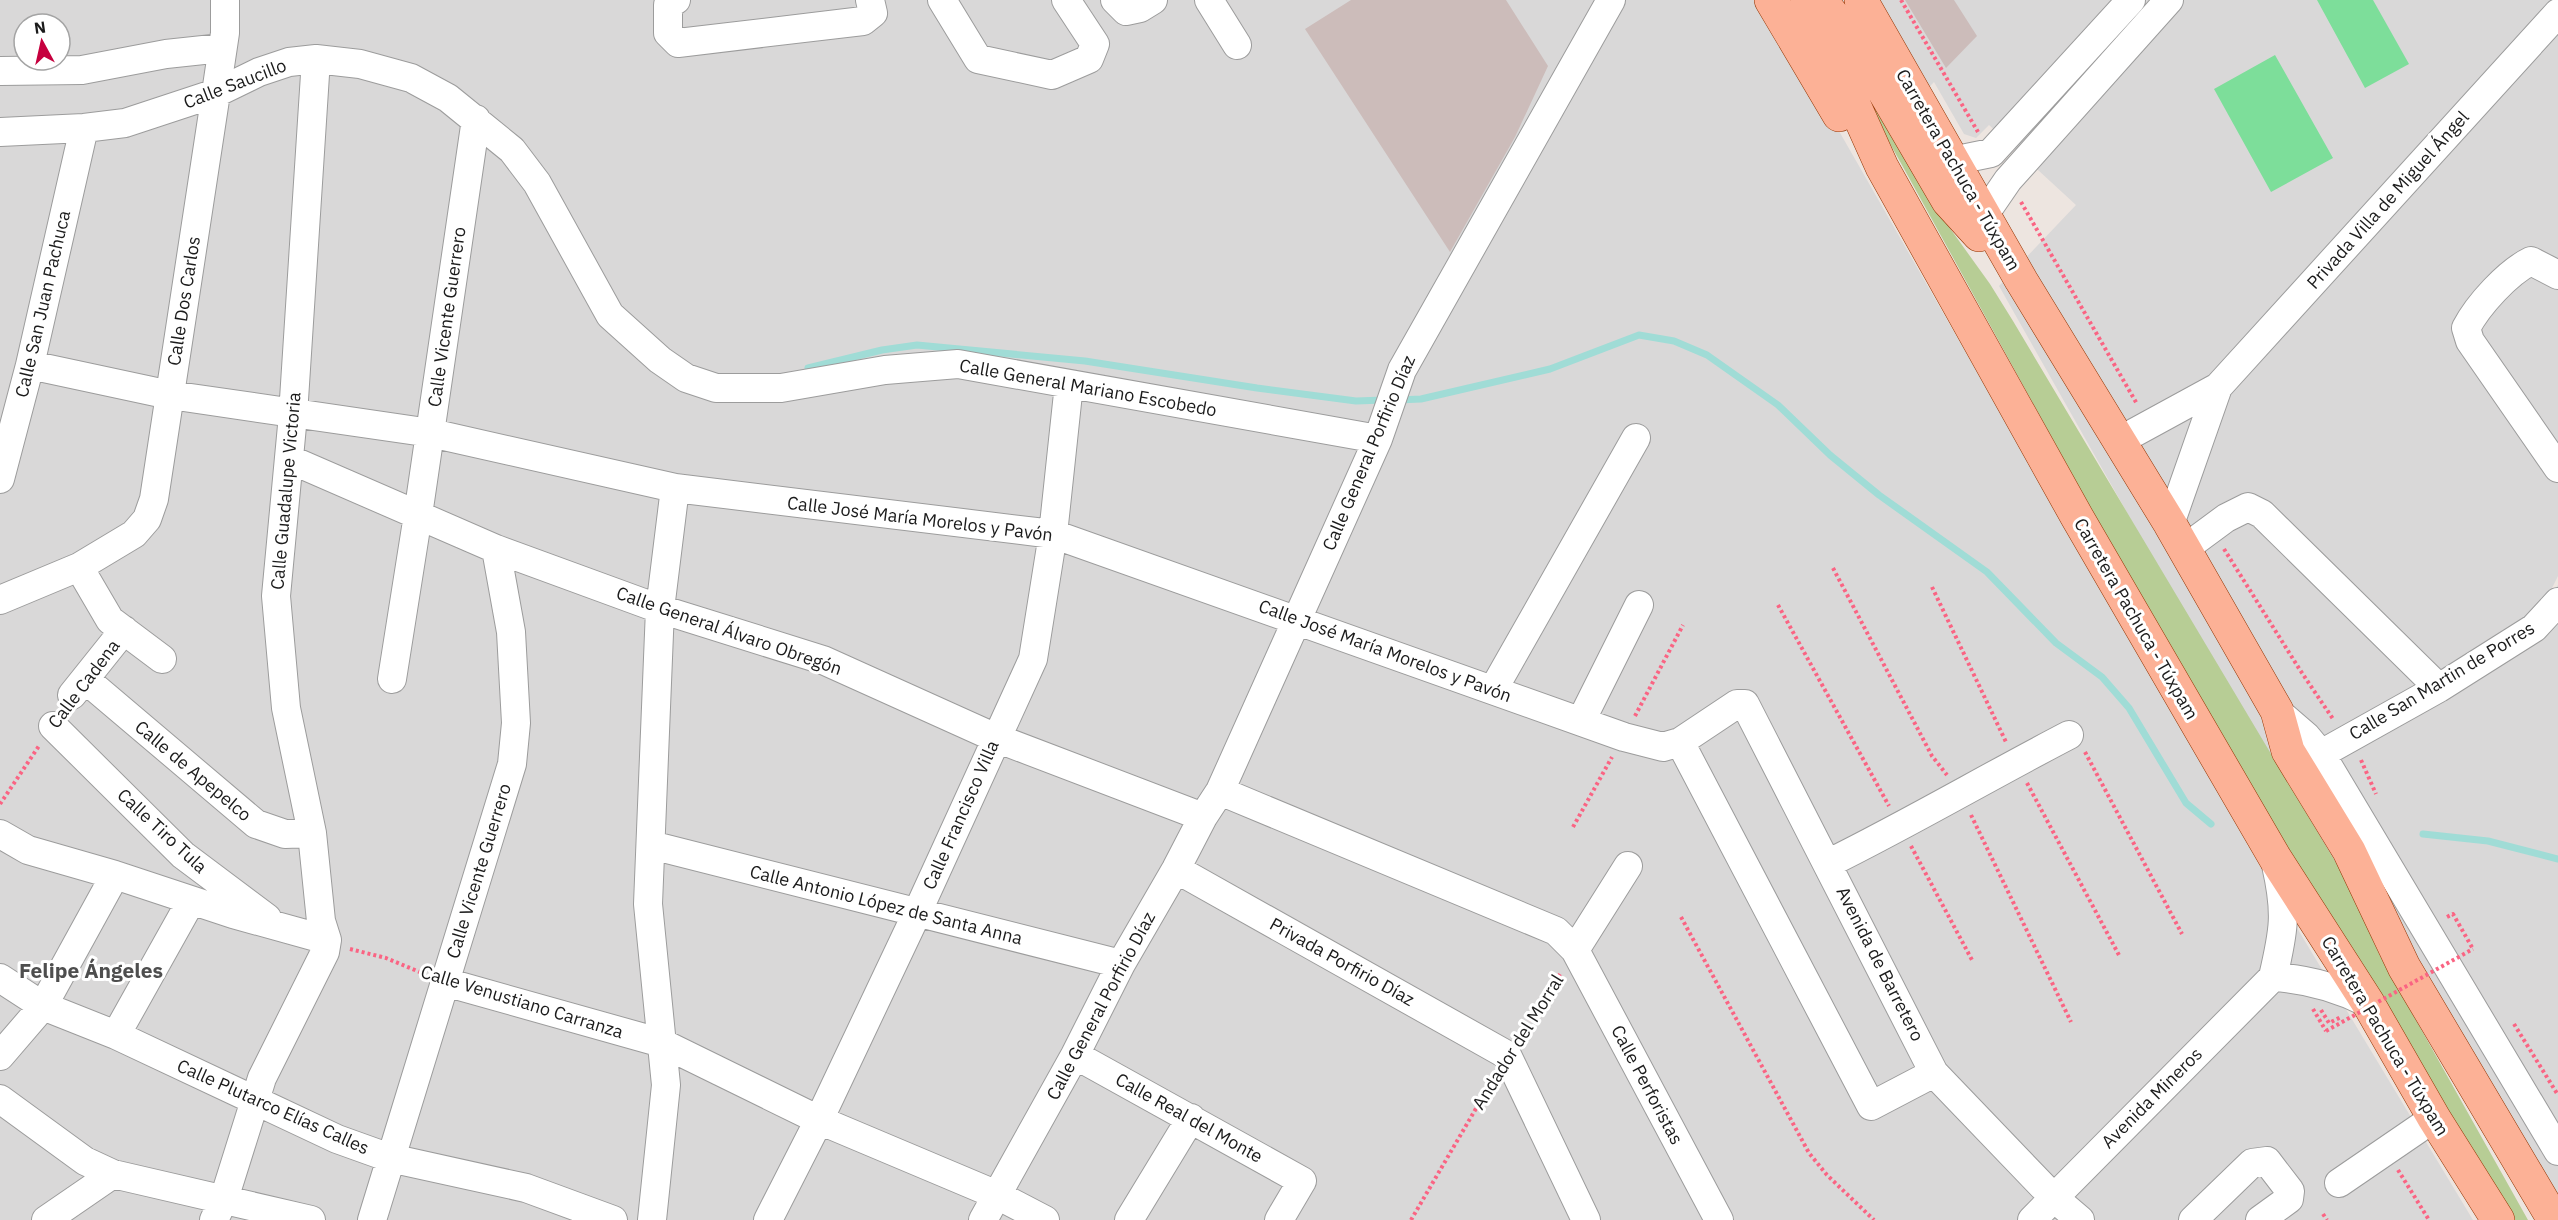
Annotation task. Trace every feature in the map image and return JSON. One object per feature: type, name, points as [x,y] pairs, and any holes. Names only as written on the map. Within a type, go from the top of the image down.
[{"type":"main road","points":[[1771,0],[1843,122],[1882,167]]},
{"type":"main road","name":"Carretera Pachuca - Túxpam","points":[[1807,0],[1882,167],[2077,517],[2275,858],[2368,1003],[2434,1118],[2498,1220]]},
{"type":"main road","points":[[1821,0],[1864,57],[1948,201],[2021,280]]},
{"type":"main road","name":"Carretera Pachuca - Túxpam","points":[[1861,0],[2021,280],[2177,537],[2277,711],[2288,751],[2349,851],[2404,967],[2553,1220]]},
{"type":"street","name":"Calle Dos Carlos","points":[[0,600],[79,567],[134,534],[147,519],[154,499],[216,93],[225,0]]},
{"type":"street","points":[[676,0],[668,5],[668,33],[678,43],[863,21],[873,14],[870,0]]},
{"type":"street","points":[[942,0],[978,59],[1052,75],[1089,59],[1095,44],[1066,0]]},
{"type":"street","points":[[1115,0],[1126,11],[1140,8],[1153,0]]},
{"type":"street","points":[[1209,0],[1237,45]]},
{"type":"street","name":"Calle General Porfirio Díaz","points":[[983,1220],[1076,1055],[1121,964],[1203,817],[1220,791],[1381,432],[1402,370],[1611,0]]},
{"type":"street","points":[[1953,161],[1991,153],[2130,0]]},
{"type":"street","points":[[1983,215],[2008,180],[2169,0]]},
{"type":"street","name":"Privada Villa de Miguel Ángel","points":[[2119,441],[2218,387],[2558,13]]},
{"type":"street","points":[[0,71],[82,70],[166,54],[222,48]]},
{"type":"street","name":"Calle Saucillo","points":[[0,132],[84,129],[125,123],[216,93],[259,72],[289,62],[316,59],[360,64],[411,78],[448,98],[512,150],[537,183],[610,315],[660,360]]},
{"type":"street","name":"Calle Guadalupe Victoria","points":[[219,1210],[244,1095],[262,1078],[286,1011],[325,952],[319,932],[312,833],[286,708],[276,596],[293,415],[316,59]]},
{"type":"street","name":"Calle Vicente Guerrero","points":[[392,679],[431,433],[476,119]]},
{"type":"street","name":"Calle San Juan Pachuca","points":[[0,479],[30,365],[84,129]]},
{"type":"street","points":[[2558,275],[2531,261],[2518,267],[2472,316],[2466,328],[2470,341],[2558,468]]},
{"type":"street","name":"Calle General Mariano Escobedo","points":[[660,360],[686,378],[716,388],[781,388],[885,370],[958,364],[1070,384],[1381,432]]},
{"type":"street","points":[[30,365],[170,395],[293,415]]},
{"type":"street","name":"Calle Francisco Villa","points":[[768,1220],[819,1120],[917,913],[1033,659],[1053,534],[1070,384]]},
{"type":"street","name":"Privada Villa de Miguel Ángel","points":[[2177,537],[2193,456],[2218,387]]},
{"type":"street","name":"Calle José María Morelos y Pavón","points":[[293,415],[431,433],[675,488],[1053,534],[1296,618],[1624,737],[1671,744]]},
{"type":"street","points":[[2166,415],[2193,456]]},
{"type":"street","points":[[1493,690],[1636,438]]},
{"type":"street","name":"Calle General Álvaro Obregón","points":[[289,459],[496,549],[660,609],[823,660],[996,738],[1203,817]]},
{"type":"street","points":[[652,1220],[666,1085],[648,904],[660,609],[675,488]]},
{"type":"street","points":[[2177,537],[2248,507],[2262,514],[2439,688]]},
{"type":"street","name":"Calle Vicente Guerrero","points":[[372,1220],[512,764],[516,723],[511,632],[496,549]]},
{"type":"street","name":"Calle Cadena","points":[[79,567],[110,620],[124,630],[79,688]]},
{"type":"street","name":"Calle San Martin de Porres","points":[[2321,754],[2439,688],[2534,628],[2558,602]]},
{"type":"street","points":[[1581,721],[1639,605]]},
{"type":"street","points":[[124,630],[162,659]]},
{"type":"street","name":"Calle de Apepelco","points":[[79,688],[256,824],[285,834],[312,833]]},
{"type":"street","name":"Avenida de Barretero","points":[[1671,744],[1737,704],[1745,704],[1829,863],[1934,1073],[2053,1197],[2080,1220]]},
{"type":"street","name":"Carretera Pachuca - Túxpam","points":[[2277,711],[2306,736],[2321,754],[2558,1151]]},
{"type":"street","name":"Calle Tiro Tula","points":[[53,726],[183,855],[279,928]]},
{"type":"street","points":[[1829,863],[1901,827],[1960,792],[2069,735]]},
{"type":"street","points":[[1671,744],[1871,1106],[1934,1073]]},
{"type":"street","points":[[1220,791],[1556,931],[1575,950],[1628,866]]},
{"type":"street","points":[[0,834],[28,850],[115,875],[191,901],[279,928],[319,932]]},
{"type":"street","name":"Calle Antonio López de Santa Anna","points":[[651,845],[1121,964]]},
{"type":"street","points":[[2275,858],[2284,899],[2285,924],[2273,977],[2322,984],[2368,1003]]},
{"type":"street","name":"Privada Porfirio Díaz","points":[[1176,869],[1507,1055]]},
{"type":"street","points":[[0,1056],[43,1006],[115,875]]},
{"type":"street","points":[[116,1035],[191,901]]},
{"type":"street","name":"Calle Perforistas","points":[[1575,950],[1719,1220]]},
{"type":"street","name":"Avenida Mineros","points":[[2032,1220],[2273,977]]},
{"type":"street","name":"Calle Plutarco Elías Calles","points":[[0,978],[43,1006],[116,1035],[337,1139],[390,1158],[526,1188],[613,1220]]},
{"type":"street","name":"Calle Venustiano Carranza","points":[[445,982],[662,1043],[819,1120],[997,1195],[1045,1220]]},
{"type":"street","name":"Calle Real del Monte","points":[[1076,1055],[1302,1181],[1279,1220]]},
{"type":"street","points":[[1507,1055],[1586,1220]]},
{"type":"street","points":[[0,1099],[85,1161],[113,1174],[219,1210],[311,1220]]},
{"type":"street","points":[[1129,1220],[1191,1118]]},
{"type":"street","points":[[2339,1183],[2434,1118]]},
{"type":"street","points":[[2193,1220],[2252,1163],[2267,1161],[2290,1191],[2289,1199],[2260,1220]]},
{"type":"street","points":[[46,1220],[113,1174]]},
{"type":"path","points":[[1778,605],[1972,960]]},
{"type":"path","name":"Calle Cadena","points":[[0,804],[53,726]]},
{"type":"path","points":[[2069,735],[2085,751],[2182,934]]},
{"type":"path","points":[[2329,1023],[2318,1005],[2313,1009],[2326,1030],[2473,949],[2452,914]]},
{"type":"path","points":[[1681,916],[1809,1153],[1827,1175],[1874,1220]]},
{"type":"path","name":"Calle Venustiano Carranza","points":[[319,932],[338,946],[386,958],[445,982]]},
{"type":"path","name":"Andador del Morral","points":[[1411,1220],[1507,1055],[1575,950]]},
{"type":"path","points":[[2386,1150],[2429,1220]]},
{"type":"path","points":[[2323,1214],[2326,1220]]},
{"type":"shaded area","name":"Felipe Ángeles","points":[[0,0],[1615,0],[1403,377],[1296,626],[977,1220],[0,1220]]},
{"type":"shaded area","points":[[1620,0],[1764,0],[2262,870],[2473,1220],[979,1220],[1301,626],[1413,370]]},
{"type":"shaded area","points":[[1828,0],[2558,0],[2558,576],[2551,590],[2518,635],[2281,785],[1999,286],[2076,205],[1989,125],[1976,138],[1964,134],[1934,82],[1897,121]]},
{"type":"shaded area","points":[[2558,585],[2558,1220],[2542,1220],[2283,788],[2522,642]]},
{"type":"green space","points":[[2317,0],[2373,0],[2409,64],[2365,88]]},
{"type":"green space","points":[[2275,55],[2333,158],[2271,192],[2214,89]]},
{"type":"green space","points":[[1850,64],[1944,220],[1990,284],[2013,321],[2345,878],[2380,956],[2528,1220],[2511,1220],[2261,806],[2083,494],[1850,72]]},
{"type":"building","points":[[1351,0],[1506,0],[1548,66],[1515,137],[1450,252],[1305,29]]},
{"type":"building","points":[[1905,0],[1954,0],[1977,36],[1946,68]]},
{"type":"waterway","points":[[1398,400],[1421,399],[1550,369],[1639,335],[1674,341],[1707,355],[1778,405],[1830,455],[1879,495],[1987,572],[2056,643],[2102,677],[2129,708],[2186,803],[2211,824]]},
{"type":"waterway","points":[[808,368],[882,350],[917,345],[1085,361],[1356,401],[1384,400]]},
{"type":"waterway","points":[[2423,834],[2488,841],[2558,859]]},
{"type":"district","name":"Felipe Ángeles","points":[[91,971]]}]
